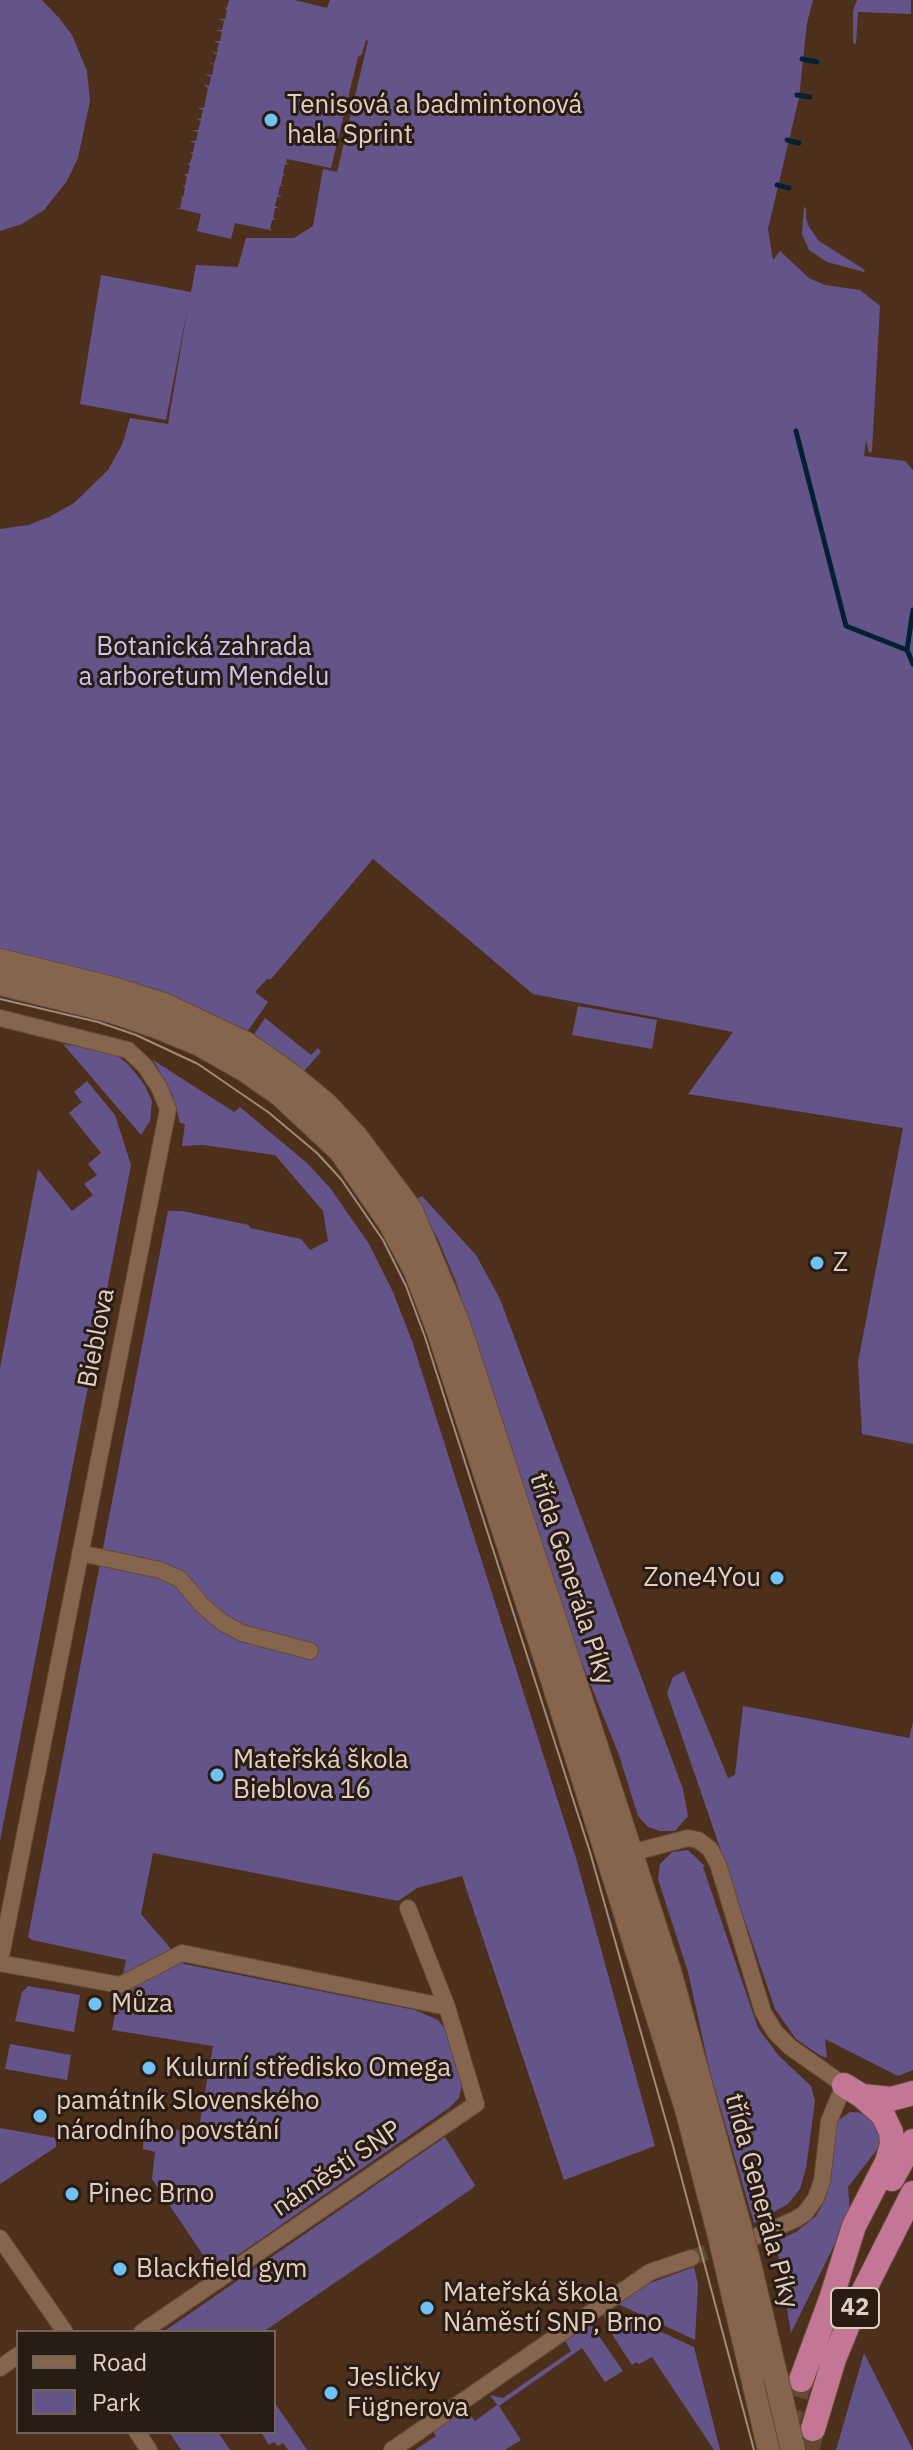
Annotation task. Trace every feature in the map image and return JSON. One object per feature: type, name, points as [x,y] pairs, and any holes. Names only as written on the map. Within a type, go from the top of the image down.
[{"type":"highway","points":[[853,2091],[891,2099],[913,2093]]},
{"type":"highway","name":"42","points":[[801,2380],[854,2226],[887,2162],[892,2144],[891,2132],[883,2115],[853,2091]]},
{"type":"highway","name":"42","points":[[831,2299],[913,2141]]},
{"type":"highway","name":"42","points":[[813,2429],[834,2359],[855,2308],[913,2193]]},
{"type":"main road","name":"třída Generála Píky","points":[[0,961],[101,985],[166,1006],[246,1044],[325,1104],[355,1136],[411,1211],[458,1324],[620,1856],[725,2246],[770,2450]]},
{"type":"main road","name":"třída Generála Píky","points":[[0,983],[109,1010],[200,1044],[280,1094],[341,1151],[367,1186],[404,1247],[439,1331],[620,1856]]},
{"type":"main road","name":"třída Generála Píky","points":[[725,2246],[776,2378],[793,2450]]},
{"type":"street","name":"Bieblova","points":[[0,1018],[128,1050],[145,1066],[159,1087],[168,1109],[0,1962]]},
{"type":"street","points":[[80,1553],[160,1570],[180,1579],[202,1605],[223,1623],[242,1633],[310,1651]]},
{"type":"street","points":[[392,2450],[650,2272],[796,2219],[816,2198],[822,2181],[829,2121],[853,2091],[790,2047],[775,2032],[763,2012],[718,1864],[710,1849],[698,1840],[688,1838],[620,1856]]},
{"type":"street","name":"náměstí SNP","points":[[145,2330],[476,2104],[447,2007],[408,1908]]},
{"type":"street","points":[[0,1962],[120,1985],[182,1953],[447,2007]]},
{"type":"street","points":[[0,2238],[59,2330]]},
{"type":"green space","points":[[0,0],[42,0],[60,19],[72,35],[87,71],[90,101],[78,158],[67,181],[44,210],[22,224],[0,231]]},
{"type":"green space","name":"Botanická zahrada a arboretum Mendelu","points":[[229,0],[295,0],[327,8],[330,0],[813,0],[807,23],[799,98],[768,229],[773,260],[780,251],[809,278],[825,285],[860,290],[880,306],[872,451],[869,453],[866,440],[864,456],[905,461],[913,470],[913,1444],[862,1434],[858,1362],[903,1128],[688,1094],[733,1032],[533,994],[373,859],[271,979],[267,979],[255,992],[268,1002],[245,1035],[0,951],[0,529],[28,525],[74,503],[108,470],[122,445],[130,418],[168,424],[188,306],[166,420],[80,404],[101,275],[191,292],[196,265],[238,267],[246,238],[294,238],[313,226],[323,169],[337,172],[366,40],[358,57],[331,168],[287,159],[289,165],[285,164],[283,173],[286,176],[283,175],[281,185],[284,186],[280,186],[278,195],[282,197],[277,197],[275,206],[279,208],[275,208],[273,218],[277,219],[272,220],[270,229],[274,231],[235,223],[231,239],[197,231],[201,214],[176,208],[180,208],[182,198],[179,196],[183,197],[185,188],[182,185],[185,186],[187,177],[184,174],[188,174],[190,165],[187,164],[193,154],[189,153],[193,152],[195,143],[189,141],[196,141],[198,132],[192,130],[198,130],[201,121],[195,118],[201,119],[203,110],[197,108],[204,108],[208,88],[203,84],[209,86],[211,77],[205,74],[212,75],[214,65],[208,62],[214,64],[217,55],[211,51],[217,53],[219,43],[213,41],[220,41],[222,32],[216,30],[222,30],[224,21],[219,19],[225,19],[227,10],[224,7],[227,8]]},
{"type":"green space","points":[[857,0],[911,0],[911,14],[858,12],[856,44],[853,43],[853,11]]},
{"type":"green space","points":[[804,207],[809,227],[819,241],[864,272],[827,262],[809,250],[802,234]]},
{"type":"green space","points":[[578,1006],[657,1020],[652,1049],[572,1035]]},
{"type":"green space","points":[[265,1018],[311,1055],[318,1048],[321,1052],[304,1071],[253,1036]]},
{"type":"green space","points":[[63,1044],[114,1053],[129,1065],[144,1084],[152,1101],[150,1121],[141,1135]]},
{"type":"green space","points":[[153,1060],[234,1112],[240,1107],[307,1163],[331,1189],[369,1244],[393,1292],[412,1341],[576,1858],[655,2146],[564,2180],[462,1876],[417,1888],[398,1901],[153,1853],[141,1914],[184,1964],[415,2010],[438,2020],[449,2034],[463,2079],[459,2098],[449,2108],[225,2264],[205,2258],[152,2179],[155,2152],[143,2149],[144,2125],[198,2133],[213,2046],[112,2030],[126,1960],[28,1937],[168,1211],[249,1225],[250,1228],[301,1239],[310,1250],[328,1241],[323,1211],[275,1155],[203,1145],[182,1146],[185,1124],[180,1123],[173,1096]]},
{"type":"green space","points":[[87,1081],[115,1115],[131,1165],[0,1841],[0,1368],[38,1169],[72,1211],[93,1195],[84,1184],[97,1175],[88,1164],[101,1153],[69,1113],[82,1102],[74,1092]]},
{"type":"green space","points":[[422,1196],[476,1255],[500,1299],[683,1789],[688,1816],[675,1831],[648,1827],[638,1816],[619,1755],[575,1646],[456,1282],[438,1239],[416,1199]]},
{"type":"green space","points":[[684,1671],[728,1778],[735,1775],[743,1706],[909,1738],[913,1722],[913,2070],[898,2076],[825,2039],[827,2058],[821,2056],[796,2039],[775,2009],[667,1693],[673,1677]]},
{"type":"green space","points":[[688,1850],[705,1866],[758,2028],[779,2056],[811,2086],[815,2101],[800,2189],[788,2204],[754,2223],[710,2072],[688,1972],[658,1879],[660,1864],[672,1852]]},
{"type":"green space","points":[[28,1986],[80,1995],[74,2032],[15,2021],[22,1992]]},
{"type":"green space","points":[[10,2044],[71,2055],[67,2080],[5,2069]]},
{"type":"green space","points":[[850,2112],[867,2113],[880,2128],[879,2147],[848,2187],[850,2213],[791,2333],[776,2241],[796,2232],[816,2216],[825,2200],[831,2176],[836,2122]]},
{"type":"green space","points":[[0,2128],[56,2138],[56,2147],[0,2184]]},
{"type":"green space","points":[[445,2137],[475,2185],[266,2330],[166,2330]]},
{"type":"green space","points":[[694,2267],[698,2284],[695,2340],[616,2303],[650,2283]]},
{"type":"green space","points":[[609,2308],[694,2347],[720,2450],[714,2450],[652,2357],[632,2365],[606,2325],[604,2314]]},
{"type":"green space","points":[[592,2326],[623,2371],[605,2382],[582,2348],[499,2406],[521,2440],[505,2450],[415,2450],[436,2436],[433,2431],[465,2407],[475,2421],[497,2405],[490,2395],[503,2398],[571,2351],[564,2339],[581,2327]]},
{"type":"green space","points":[[864,2353],[913,2450],[836,2450]]},
{"type":"green space","points":[[276,2405],[307,2450],[288,2450],[283,2443],[269,2445],[262,2434],[276,2434]]},
{"type":"green space","points":[[170,2434],[219,2434],[230,2450],[181,2450]]},
{"type":"waterway","points":[[802,59],[817,62]]},
{"type":"waterway","points":[[797,95],[810,97]]},
{"type":"waterway","points":[[787,140],[799,143]]},
{"type":"waterway","points":[[777,185],[789,188]]},
{"type":"waterway","points":[[796,431],[846,626],[907,650]]},
{"type":"waterway","points":[[913,610],[907,650],[913,664]]},
{"type":"tunnel","points":[[691,2258],[707,2252]]},
{"type":"tunnel","points":[[785,2431],[801,2380]]},
{"type":"tunnel","points":[[807,2450],[813,2429]]},
{"type":"tram line","points":[[0,999],[98,1022],[136,1035],[198,1064],[268,1112],[317,1153],[341,1179],[383,1240],[406,1286],[425,1337],[590,1852],[754,2450]]},
{"type":"place","name":"Tenisová a badmintonová hala Sprint","points":[[271,120]]},
{"type":"place","name":"Z","points":[[817,1263]]},
{"type":"place","name":"Zone4You","points":[[777,1578]]},
{"type":"place","name":"Mateřská škola Bieblova 16","points":[[217,1775]]},
{"type":"place","name":"Můza","points":[[95,2004]]},
{"type":"place","name":"Kulurní středisko Omega","points":[[149,2068]]},
{"type":"place","name":"památník Slovenského národního povstání","points":[[40,2116]]},
{"type":"place","name":"Pinec Brno","points":[[72,2194]]},
{"type":"place","name":"Blackfield gym","points":[[120,2269]]},
{"type":"place","name":"Mateřská škola Náměstí SNP, Brno","points":[[427,2308]]},
{"type":"place","name":"Jesličky Fügnerova","points":[[331,2393]]}]
